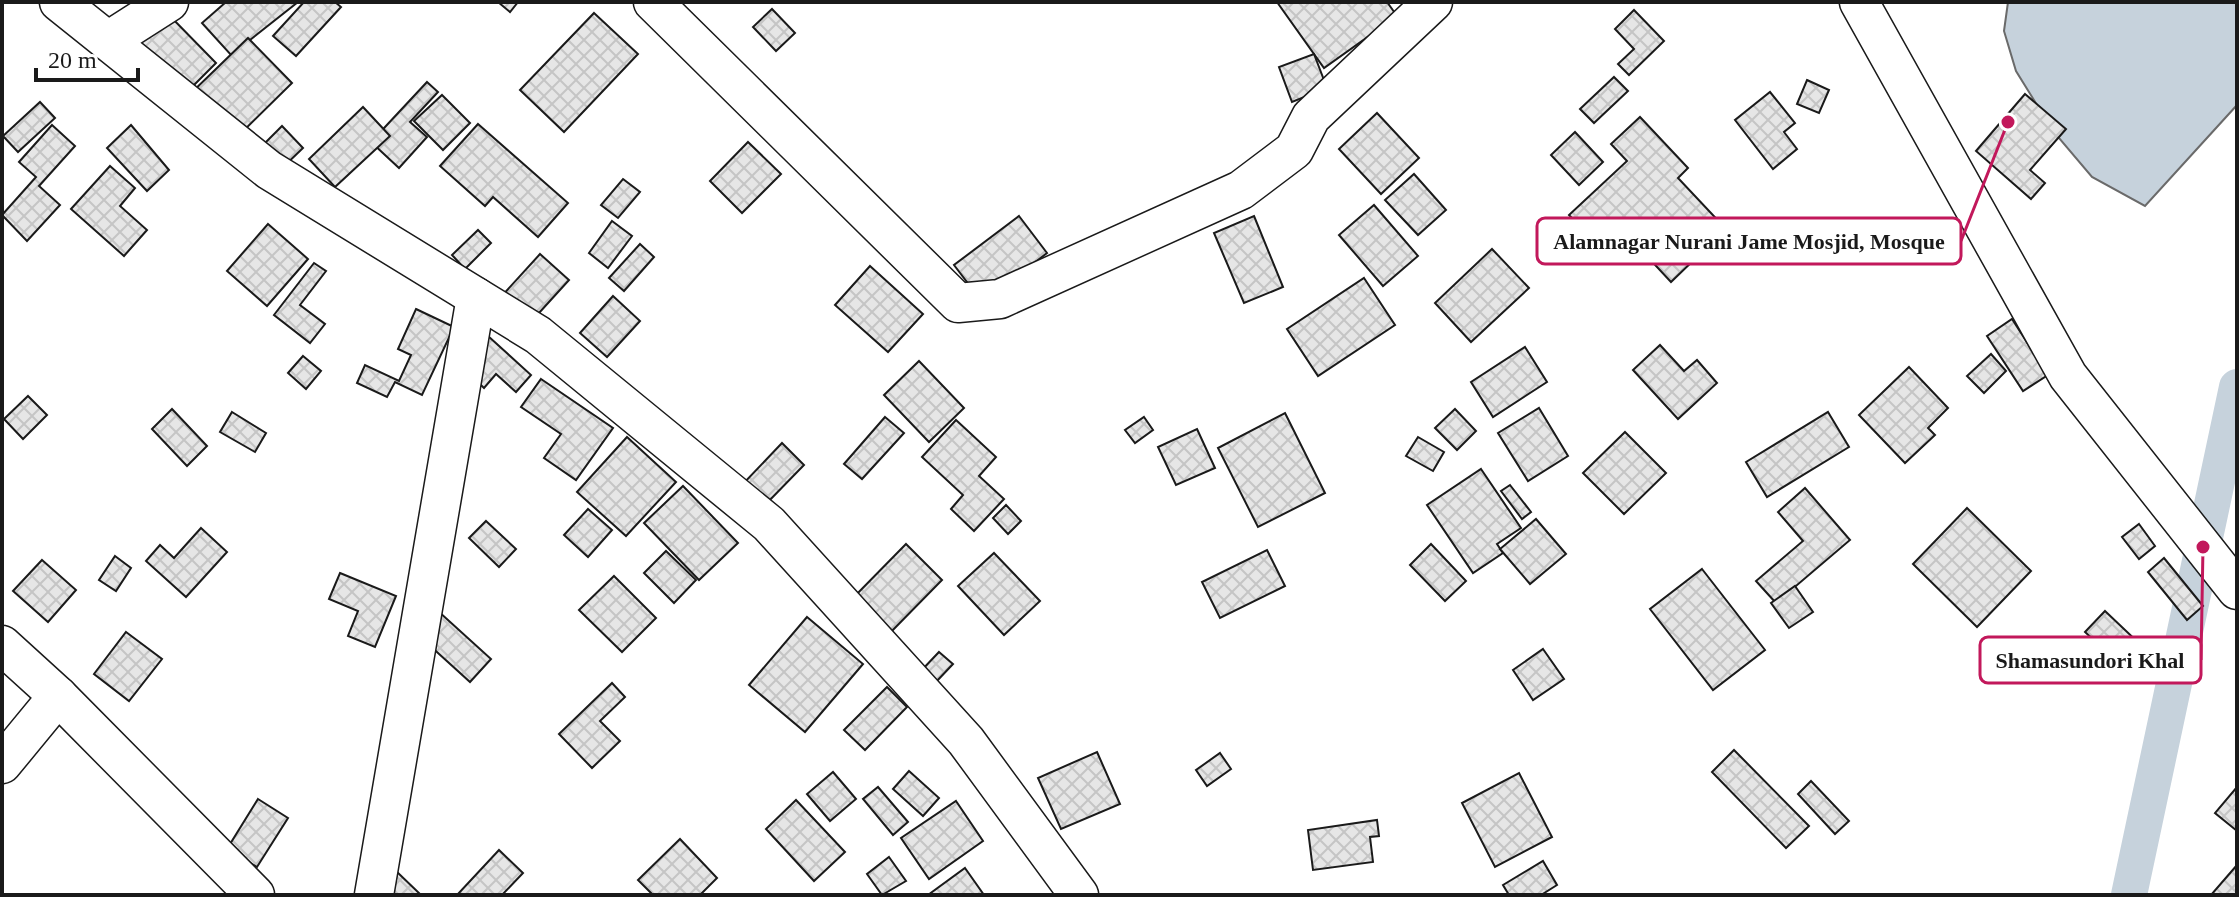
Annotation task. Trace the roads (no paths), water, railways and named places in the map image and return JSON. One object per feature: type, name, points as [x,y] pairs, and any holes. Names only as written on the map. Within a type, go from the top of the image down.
[{"type":"street","points":[[59,2],[269,170],[538,335],[769,524],[966,741],[1079,895]]},
{"type":"street","points":[[108,41],[169,2]]},
{"type":"street","points":[[653,2],[958,303],[1000,299],[1241,190],[1294,150],[1311,117],[1433,2]]},
{"type":"street","points":[[1859,2],[2068,376],[2237,590]]},
{"type":"street","points":[[374,895],[476,297]]},
{"type":"street","points":[[2,645],[58,696],[255,895]]},
{"type":"street","points":[[2,764],[58,696]]},
{"type":"waterway","points":[[2129,895],[2237,387]]},
{"type":"place","name":"Alamnagar Nurani Jame Mosjid, Mosque","points":[[2008,122]]},
{"type":"place","name":"Shamasundori Khal","points":[[2203,547]]}]
